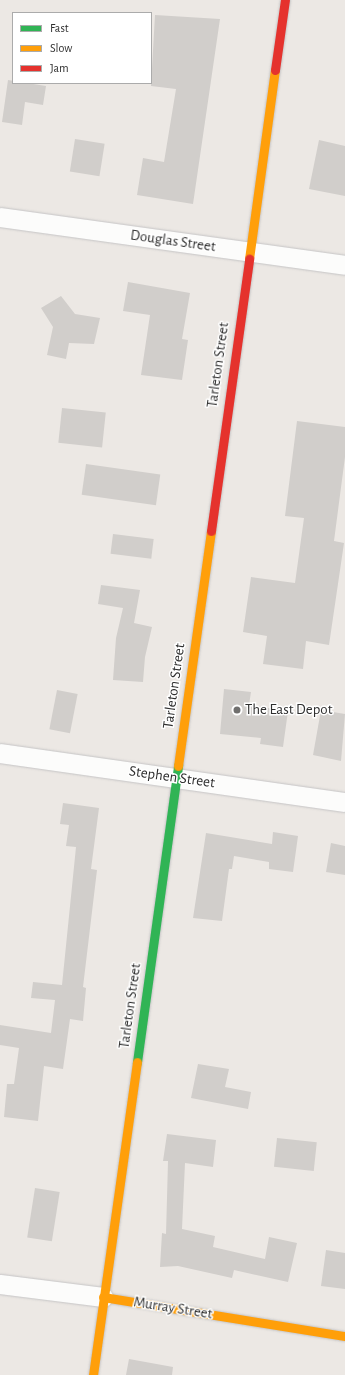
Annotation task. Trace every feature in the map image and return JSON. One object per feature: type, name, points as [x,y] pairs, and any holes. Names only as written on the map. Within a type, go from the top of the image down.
[{"type":"main road","name":"Tarleton Street","points":[[93,1375],[248,251],[285,0]]},
{"type":"main road","name":"Murray Street","points":[[103,1297],[345,1336]]},
{"type":"street","name":"Douglas Street","points":[[0,217],[345,265]]},
{"type":"street","name":"Stephen Street","points":[[0,753],[345,802]]},
{"type":"street","name":"Murray Street","points":[[0,1284],[103,1297]]},
{"type":"building","points":[[155,15],[220,19],[193,204],[137,195],[143,158],[164,162],[176,89],[151,86]]},
{"type":"building","points":[[8,80],[12,81],[12,84],[33,84],[46,86],[43,105],[25,102],[22,125],[2,122]]},
{"type":"building","points":[[75,139],[105,144],[99,176],[70,172]]},
{"type":"building","points":[[319,140],[345,146],[345,196],[309,189]]},
{"type":"building","points":[[128,282],[190,293],[182,339],[188,340],[182,380],[141,375],[150,315],[123,311]]},
{"type":"building","points":[[61,296],[75,314],[100,318],[94,344],[69,343],[66,359],[47,355],[53,327],[41,308]]},
{"type":"building","points":[[62,408],[106,413],[102,447],[58,443]]},
{"type":"building","points":[[297,421],[345,427],[345,457],[334,541],[344,543],[329,645],[306,641],[303,669],[263,664],[267,636],[243,632],[251,577],[295,583],[304,518],[285,516]]},
{"type":"building","points":[[86,464],[160,474],[156,505],[82,495]]},
{"type":"building","points":[[113,534],[154,539],[151,559],[111,554]]},
{"type":"building","points":[[101,585],[140,590],[134,623],[152,627],[145,657],[143,682],[113,680],[116,638],[123,608],[98,604]]},
{"type":"building","points":[[224,689],[251,692],[249,705],[288,711],[283,747],[260,744],[261,738],[220,734]]},
{"type":"building","points":[[57,690],[78,694],[70,733],[49,729]]},
{"type":"building","points":[[321,710],[345,714],[341,761],[313,755]]},
{"type":"building","points":[[63,803],[99,808],[91,869],[97,870],[83,987],[86,988],[83,1021],[70,1019],[63,1069],[44,1066],[38,1121],[4,1117],[7,1084],[14,1084],[19,1048],[0,1045],[0,1025],[51,1033],[55,1000],[31,998],[33,982],[62,985],[76,847],[66,846],[69,825],[60,824]]},
{"type":"building","points":[[273,832],[298,836],[293,872],[269,869],[269,862],[234,856],[232,869],[229,869],[222,921],[193,918],[206,833],[272,844]]},
{"type":"building","points":[[331,843],[345,846],[345,875],[326,872]]},
{"type":"building","points":[[198,1064],[229,1069],[225,1087],[251,1092],[248,1109],[191,1098]]},
{"type":"building","points":[[167,1134],[216,1140],[213,1167],[185,1163],[182,1229],[215,1236],[213,1247],[265,1259],[269,1237],[297,1243],[288,1282],[234,1270],[232,1278],[178,1266],[160,1267],[162,1233],[166,1234],[168,1161],[163,1161]]},
{"type":"building","points":[[277,1138],[317,1142],[314,1171],[274,1167]]},
{"type":"building","points":[[35,1188],[60,1192],[52,1241],[27,1237]]},
{"type":"building","points":[[326,1250],[345,1253],[345,1289],[321,1286]]},
{"type":"building","points":[[129,1359],[173,1367],[172,1375],[126,1375]]},
{"type":"traffic: fast","points":[[137,1062],[178,766]]},
{"type":"traffic: slow","points":[[249,259],[275,70]]},
{"type":"traffic: slow","points":[[178,766],[211,531]]},
{"type":"traffic: slow","points":[[93,1375],[137,1062]]},
{"type":"traffic: slow","points":[[103,1297],[345,1336]]},
{"type":"traffic: jam","points":[[275,70],[285,0]]},
{"type":"traffic: jam","points":[[211,531],[249,259]]},
{"type":"place","name":"The East Depot","points":[[237,710]]}]
